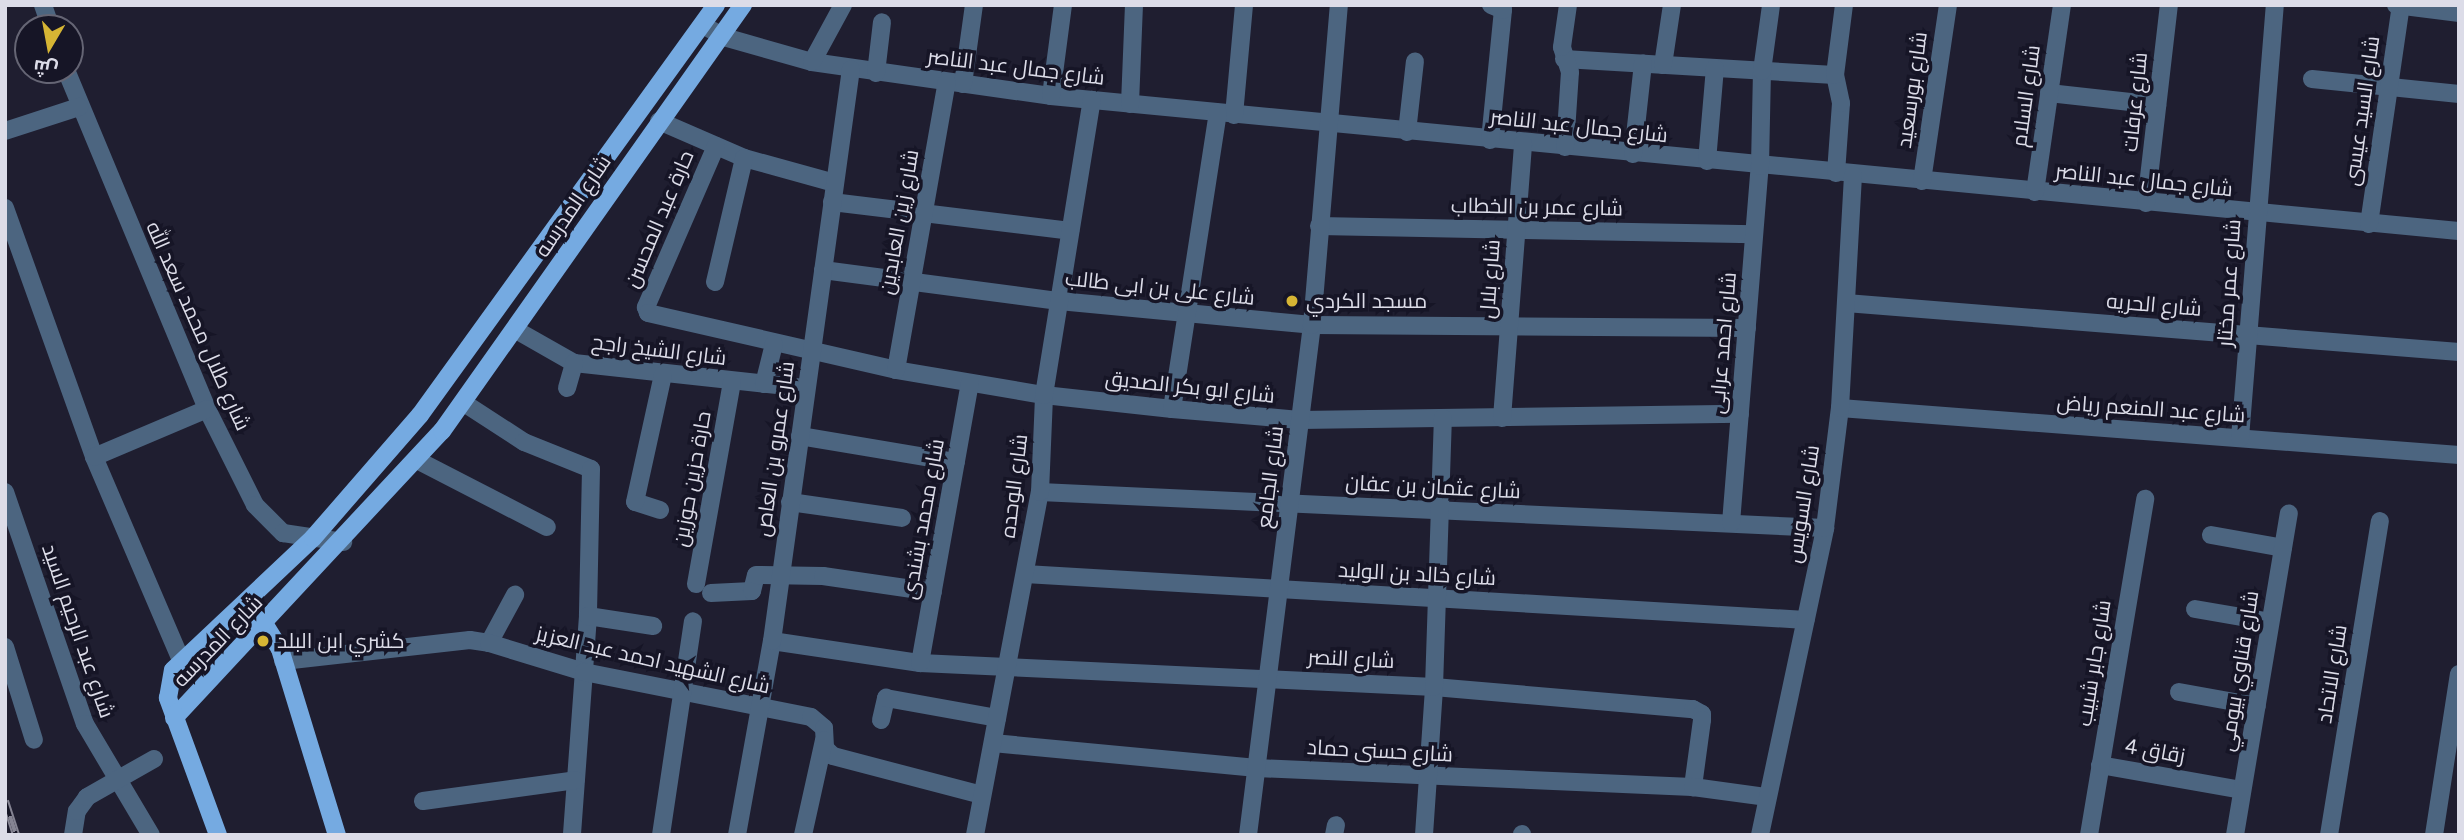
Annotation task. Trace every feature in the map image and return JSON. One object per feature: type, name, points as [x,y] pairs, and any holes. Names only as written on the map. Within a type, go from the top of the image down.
[{"type":"main road","name":"شارع المدرسه","points":[[174,719],[169,682],[181,660],[313,538],[442,387],[716,5]]},
{"type":"main road","name":"شارع المدرسه","points":[[174,719],[344,541],[464,403],[659,121],[724,37],[743,5]]},
{"type":"main road","points":[[265,625],[283,661],[337,835]]},
{"type":"main road","points":[[174,719],[218,835]]},
{"type":"street","points":[[813,62],[843,5]]},
{"type":"street","name":"شارع زين العابدين","points":[[897,370],[924,213],[974,5]]},
{"type":"street","points":[[1051,96],[1063,5]]},
{"type":"street","points":[[1130,104],[1134,5]]},
{"type":"street","points":[[1172,409],[1244,5]]},
{"type":"street","name":"شارع الجامع","points":[[1248,835],[1312,325],[1339,5]]},
{"type":"street","points":[[1565,148],[1570,79],[1564,59],[1568,5]]},
{"type":"street","points":[[1663,65],[1672,5]]},
{"type":"street","name":"شارع احمد عرابى","points":[[1731,523],[1760,166],[1762,71],[1771,5]]},
{"type":"street","name":"شارع السويس","points":[[1760,835],[1825,527],[1840,408],[1846,303],[1841,96],[1835,75],[1844,5]]},
{"type":"street","name":"شارع بورسعيد","points":[[1922,181],[1948,5]]},
{"type":"street","name":"شارع السلام","points":[[2035,192],[2062,5]]},
{"type":"street","name":"شارع عرفات","points":[[2147,203],[2169,5]]},
{"type":"street","name":"شارع عمر مختار","points":[[2240,438],[2275,5]]},
{"type":"street","points":[[2399,5],[2459,13]]},
{"type":"street","name":"شارع السيد عيسى","points":[[2369,223],[2399,5]]},
{"type":"street","points":[[1490,140],[1497,6]]},
{"type":"street","points":[[876,73],[882,22]]},
{"type":"street","name":"شارع جمال عبد الناصر","points":[[703,25],[724,37],[813,62],[1051,96],[1523,144],[2459,231]]},
{"type":"street","points":[[1564,59],[1835,75]]},
{"type":"street","points":[[1407,132],[1415,61]]},
{"type":"street","points":[[1633,154],[1643,64]]},
{"type":"street","points":[[1707,161],[1715,68]]},
{"type":"street","name":"شارع عمرو بن العاص","points":[[737,835],[772,641],[850,69]]},
{"type":"street","points":[[2312,79],[2459,94]]},
{"type":"street","name":"شارع طلال محمد سعد الله","points":[[71,84],[207,409],[263,517],[283,533],[344,541]]},
{"type":"street","points":[[2049,93],[2157,105]]},
{"type":"street","name":"شارع الوحده","points":[[975,835],[1040,492],[1044,395],[1091,100]]},
{"type":"street","points":[[5,131],[79,107]]},
{"type":"street","points":[[659,121],[744,159],[835,183]]},
{"type":"street","name":"شارع بلال","points":[[1502,418],[1523,144]]},
{"type":"street","name":"حارة عبد المحسن","points":[[647,311],[716,146]]},
{"type":"street","points":[[715,282],[744,159]]},
{"type":"street","points":[[832,202],[1070,231]]},
{"type":"street","points":[[5,208],[94,457],[181,660]]},
{"type":"street","name":"شارع عمر بن الخطاب","points":[[1319,226],[1754,234]]},
{"type":"street","name":"شارع على بن ابى طالب","points":[[823,270],[1059,301],[1312,325],[1746,328]]},
{"type":"street","name":"شارع الحريه","points":[[1846,303],[2459,352]]},
{"type":"street","name":"شارع ابو بكر الصديق","points":[[647,311],[811,353],[897,370],[1044,395],[1172,409],[1300,420],[1740,414]]},
{"type":"street","name":"شارع الشيخ راجح","points":[[516,330],[574,363],[663,375],[806,388]]},
{"type":"street","points":[[764,384],[774,344]]},
{"type":"street","points":[[567,388],[574,363]]},
{"type":"street","points":[[660,510],[635,502],[663,375]]},
{"type":"street","name":"حارة حزين حوزين","points":[[732,382],[703,589],[752,591],[756,575],[780,575]]},
{"type":"street","name":"شارع محمد بشندى","points":[[920,663],[970,383]]},
{"type":"street","points":[[464,403],[524,442],[592,469],[588,616],[572,835]]},
{"type":"street","name":"شارع عبد المنعم رياض","points":[[1840,408],[2459,455]]},
{"type":"street","points":[[94,457],[207,409]]},
{"type":"street","points":[[1424,835],[1430,776],[1443,418]]},
{"type":"street","points":[[800,436],[956,462]]},
{"type":"street","points":[[417,460],[547,527]]},
{"type":"street","name":"شارع عبد الرحيم السيد","points":[[5,492],[85,724],[151,835]]},
{"type":"street","name":"شارع عثمان بن عفان","points":[[1040,492],[1825,527]]},
{"type":"street","name":"شارع جابر شبيب","points":[[2089,835],[2144,499]]},
{"type":"street","points":[[790,502],[902,518]]},
{"type":"street","name":"شارع قناوي بيومي","points":[[2235,835],[2289,514]]},
{"type":"street","name":"شارع الاتحاد","points":[[2329,835],[2380,521]]},
{"type":"street","points":[[2211,535],[2283,548]]},
{"type":"street","name":"شارع خالد بن الوليد","points":[[1025,574],[1806,620]]},
{"type":"street","points":[[780,575],[824,576],[933,592]]},
{"type":"street","points":[[489,643],[515,595]]},
{"type":"street","points":[[2195,609],[2270,622]]},
{"type":"street","points":[[588,616],[653,626]]},
{"type":"street","points":[[661,835],[693,621]]},
{"type":"street","name":"شارع الشهيد احمد عبد العزيز","points":[[283,661],[470,640],[489,643],[584,672],[816,719],[827,751],[837,758],[982,795]]},
{"type":"street","name":"شارع النصر","points":[[772,641],[920,663],[1007,669],[1268,677],[1434,687],[1699,710],[1702,720],[1693,787]]},
{"type":"street","points":[[5,647],[34,740]]},
{"type":"street","points":[[2434,835],[2459,674]]},
{"type":"street","points":[[2179,692],[2257,706]]},
{"type":"street","points":[[881,720],[886,698],[997,718]]},
{"type":"street","points":[[803,835],[824,740]]},
{"type":"street","name":"شارع حسنى حماد","points":[[993,743],[1257,768],[1693,787],[1767,797]]},
{"type":"street","points":[[73,835],[77,811],[87,797],[154,759]]},
{"type":"street","name":"زقاق 4","points":[[2101,765],[2242,790]]},
{"type":"street","points":[[423,801],[576,780]]},
{"type":"railway","points":[[5,801],[16,835]]},
{"type":"place","name":"مسجد الكردي","points":[[1292,301]]},
{"type":"place","name":"كشري ابن البلد","points":[[263,641]]}]
